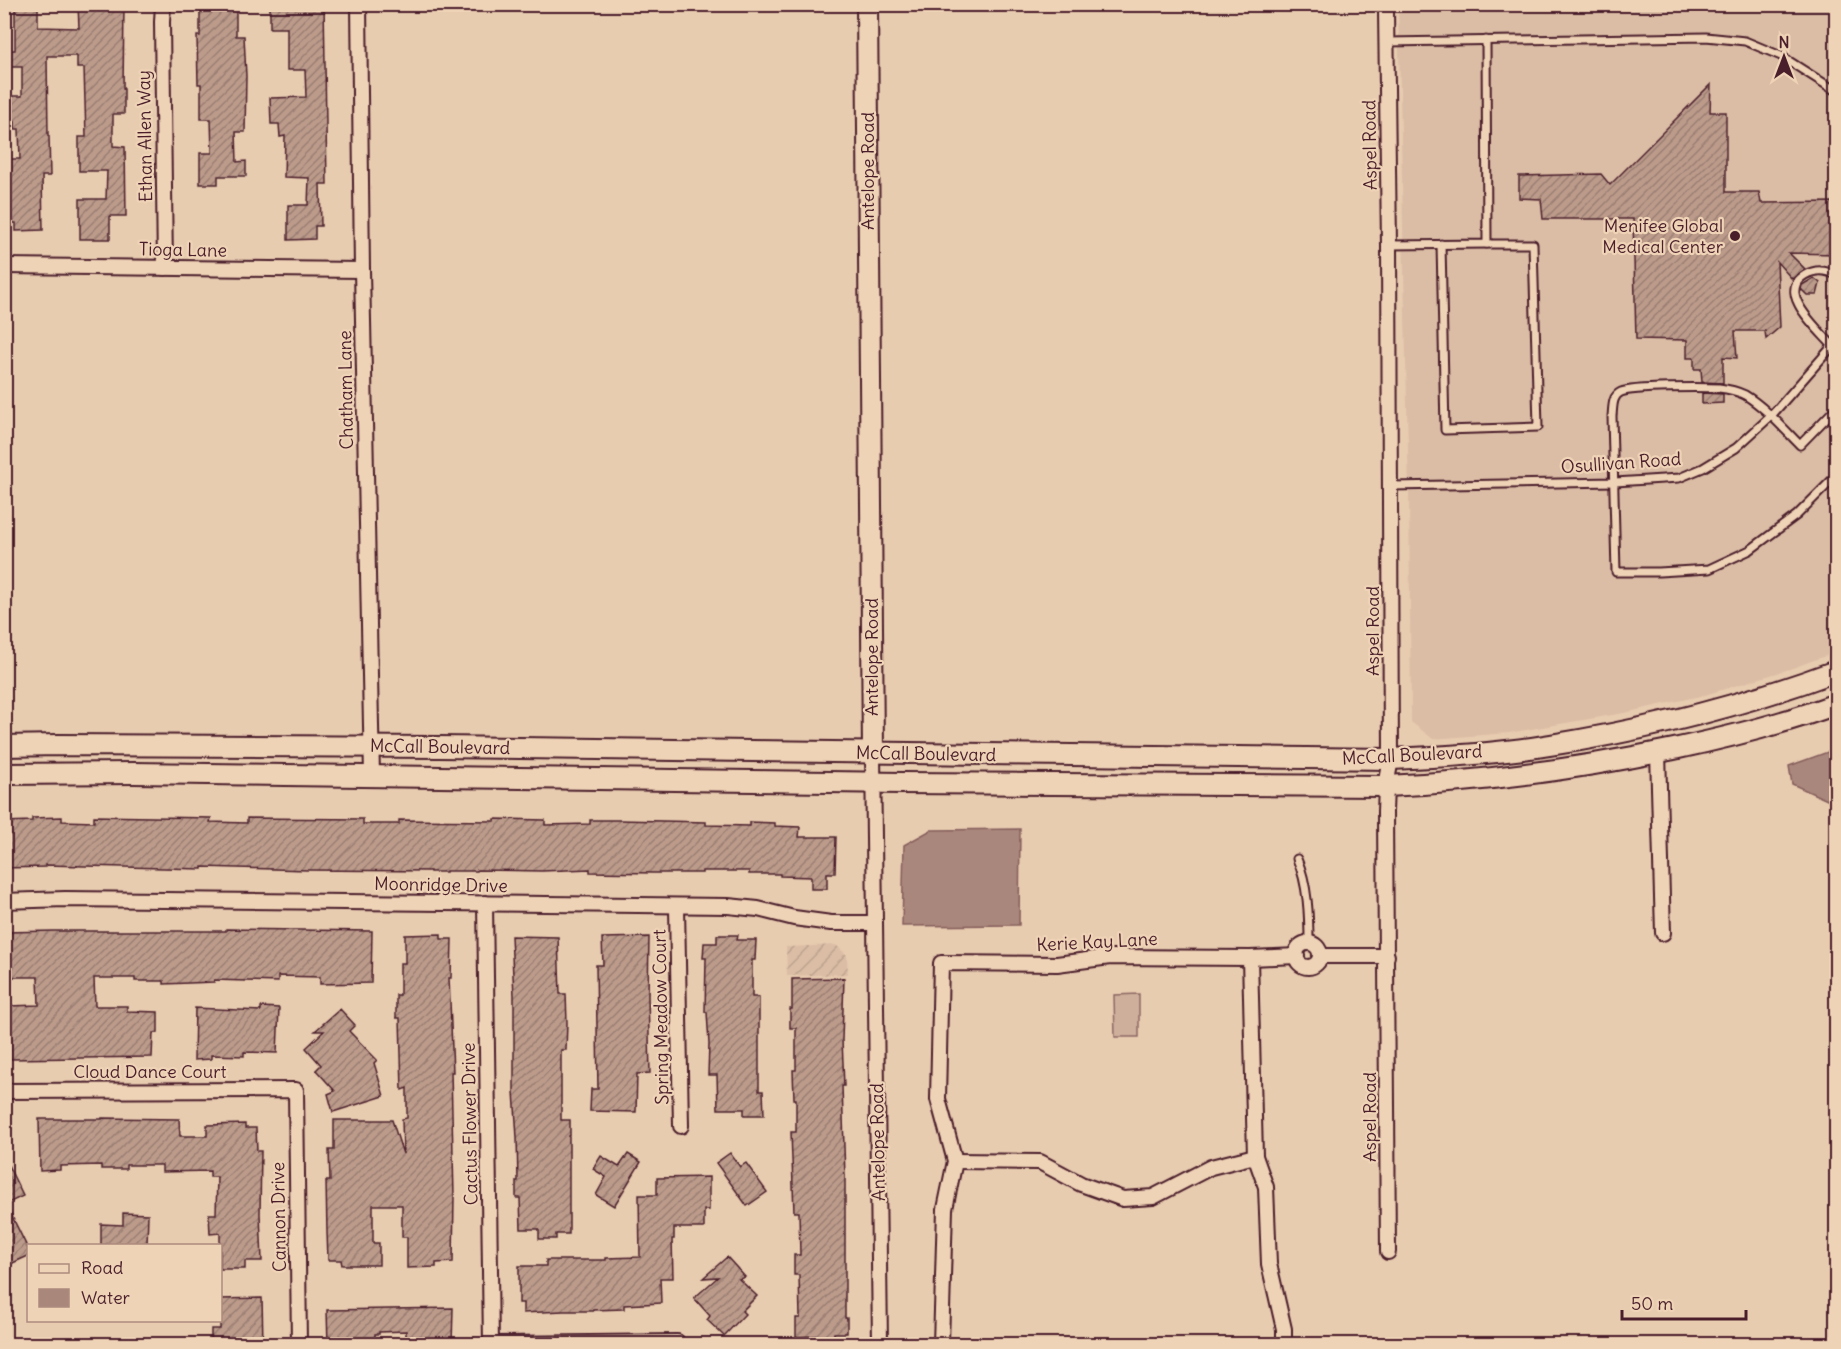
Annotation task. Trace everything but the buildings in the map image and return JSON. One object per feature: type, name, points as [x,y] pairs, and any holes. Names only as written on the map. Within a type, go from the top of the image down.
[{"type":"main road","name":"Antelope Road","points":[[867,4],[873,753]]},
{"type":"main road","name":"McCall Boulevard","points":[[4,746],[371,747],[1391,759],[1549,746],[1633,730],[1742,703],[1836,671]]},
{"type":"main road","name":"McCall Boulevard","points":[[4,774],[134,773],[873,783],[1386,786],[1442,783],[1560,770],[1744,734],[1794,720],[1836,704]]},
{"type":"street","name":"Ethan Allen Way","points":[[163,4],[165,268]]},
{"type":"street","name":"Chatham Lane","points":[[359,4],[372,776]]},
{"type":"street","name":"Aspel Road","points":[[1386,10],[1391,486],[1391,759],[1386,786],[1388,1252]]},
{"type":"street","name":"Tioga Lane","points":[[4,266],[362,270]]},
{"type":"street","points":[[1658,752],[1663,933]]},
{"type":"street","name":"Antelope Road","points":[[873,753],[880,1344]]},
{"type":"street","name":"Moonridge Drive","points":[[4,901],[77,899],[728,906],[758,909],[794,918],[831,923],[875,923]]},
{"type":"street","name":"Cactus Flower Drive","points":[[485,903],[491,1344]]},
{"type":"street","name":"Spring Meadow Court","points":[[677,907],[681,1126]]},
{"type":"street","points":[[1309,943],[1317,947],[1320,956],[1316,964],[1309,966],[1301,964],[1297,956],[1300,947],[1309,943]]},
{"type":"street","points":[[1284,1344],[1284,1329],[1269,1264],[1266,1187],[1255,1156],[1250,958],[1297,956]]},
{"type":"street","points":[[1320,956],[1387,956]]},
{"type":"street","name":"Kerie Kay Lane","points":[[941,1344],[945,1209],[955,1161],[938,1099],[940,963],[1057,964],[1110,957],[1250,958]]},
{"type":"street","name":"Cloud Dance Court","points":[[4,1090],[296,1090]]},
{"type":"street","name":"Cannon Drive","points":[[296,1090],[299,1344]]},
{"type":"street","points":[[955,1161],[1040,1162],[1081,1184],[1123,1200],[1153,1197],[1211,1167],[1255,1156]]},
{"type":"street","points":[[491,1344],[677,1342],[678,1344]]},
{"type":"lane","points":[[1386,42],[1706,37],[1744,41],[1781,56],[1836,91]]},
{"type":"lane","points":[[1486,40],[1487,244]]},
{"type":"lane","points":[[1389,245],[1441,244],[1533,244],[1538,427],[1445,430],[1441,244]]},
{"type":"lane","points":[[1834,343],[1800,308],[1794,297],[1795,287],[1801,277],[1815,270],[1836,275]]},
{"type":"lane","name":"Osullivan Road","points":[[1391,486],[1615,482],[1679,478],[1703,468],[1736,448],[1771,416],[1834,343]]},
{"type":"lane","points":[[1836,408],[1800,445],[1771,416],[1745,395],[1733,390],[1681,388],[1620,392],[1613,401],[1612,416],[1616,572],[1709,569],[1750,550],[1797,515],[1836,476]]},
{"type":"lane","points":[[1297,859],[1302,871],[1307,901],[1309,943]]},
{"type":"shaded area","points":[[1398,5],[1836,5],[1836,652],[1790,669],[1705,695],[1624,713],[1509,733],[1433,739],[1411,722],[1409,495]]},
{"type":"shaded area","points":[[836,945],[847,955],[848,974],[787,976],[786,947]]},
{"type":"shaded area","points":[[1139,994],[1139,1037],[1115,1037],[1114,995]]},
{"type":"water","points":[[1836,749],[1836,804],[1792,784],[1789,766]]},
{"type":"water","points":[[1020,829],[1019,925],[902,926],[904,845],[931,830]]},
{"type":"place","name":"Menifee Global Medical Center","points":[[1735,236]]}]
